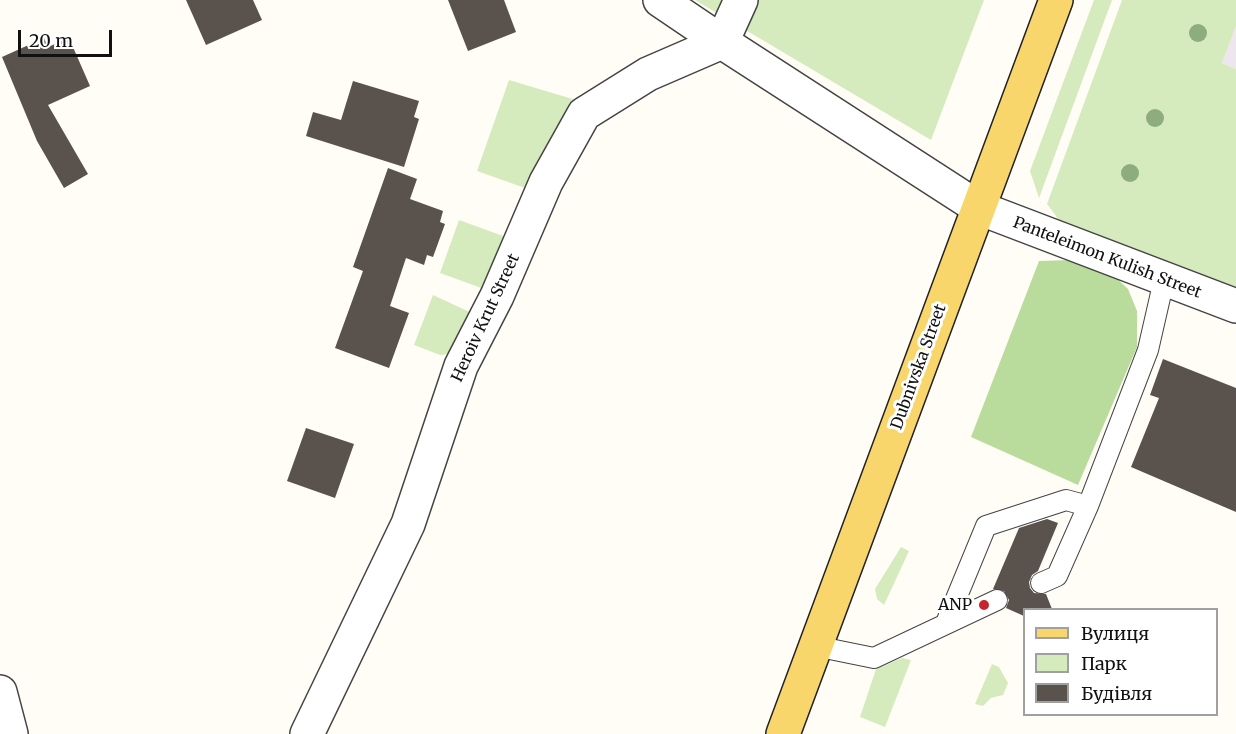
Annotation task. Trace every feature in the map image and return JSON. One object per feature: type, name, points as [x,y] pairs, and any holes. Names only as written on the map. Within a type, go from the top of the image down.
[{"type":"main road","name":"Dubnivska Street","points":[[783,734],[1056,0]]},
{"type":"street","points":[[660,0],[979,208]]},
{"type":"street","points":[[722,42],[741,0]]},
{"type":"street","name":"Heroiv Krut Street","points":[[307,734],[408,524],[461,366],[497,296],[546,182],[584,114],[648,74],[722,42]]},
{"type":"street","name":"Panteleimon Kulish Street","points":[[979,208],[1236,306]]},
{"type":"street","points":[[0,692],[11,734]]},
{"type":"lane","points":[[1041,583],[1057,576],[1088,506],[1148,350],[1164,280]]},
{"type":"lane","points":[[946,623],[986,526],[1066,500],[1088,506]]},
{"type":"lane","points":[[815,646],[874,657],[997,600]]},
{"type":"shaded area","points":[[1236,26],[1236,69],[1222,63]]},
{"type":"green space","points":[[695,0],[984,0],[931,140]]},
{"type":"green space","points":[[1094,0],[1112,0],[1039,198],[1030,171]]},
{"type":"green space","points":[[1122,0],[1236,0],[1236,26],[1222,63],[1236,69],[1236,287],[1059,220],[1047,204]]},
{"type":"green space","points":[[509,80],[576,100],[528,189],[477,171]]},
{"type":"green space","points":[[459,220],[506,237],[487,290],[440,273]]},
{"type":"green space","points":[[1072,260],[1110,272],[1128,289],[1137,311],[1137,347],[1078,485],[971,437],[1039,261]]},
{"type":"green space","points":[[433,295],[474,314],[449,354],[440,355],[414,345]]},
{"type":"green space","points":[[901,547],[909,551],[884,605],[877,599],[875,589]]},
{"type":"green space","points":[[902,658],[911,660],[885,727],[860,717],[876,669]]},
{"type":"green space","points":[[992,664],[999,667],[1008,683],[1003,695],[991,698],[983,706],[975,704]]},
{"type":"building","points":[[186,0],[253,0],[262,20],[206,45]]},
{"type":"building","points":[[448,0],[504,0],[516,32],[468,51]]},
{"type":"building","points":[[44,38],[48,47],[69,38],[90,86],[48,105],[88,174],[64,188],[37,141],[2,57]]},
{"type":"building","points":[[353,81],[419,101],[414,117],[419,119],[404,167],[306,136],[313,112],[341,120]]},
{"type":"building","points":[[388,168],[417,179],[410,199],[443,211],[440,222],[445,224],[433,257],[427,255],[424,265],[406,258],[390,306],[409,313],[389,368],[335,348],[363,271],[353,267]]},
{"type":"building","points":[[1163,359],[1236,388],[1236,512],[1131,467],[1159,398],[1150,395]]},
{"type":"building","points":[[306,428],[354,444],[335,498],[287,481]]},
{"type":"building","points":[[1047,519],[1058,523],[1038,571],[1032,575],[1029,582],[1034,593],[1046,594],[1052,608],[1023,608],[1023,616],[1006,608],[1009,600],[1004,591],[993,589],[1019,528]]},
{"type":"place","name":"ANP","points":[[984,605]]}]
